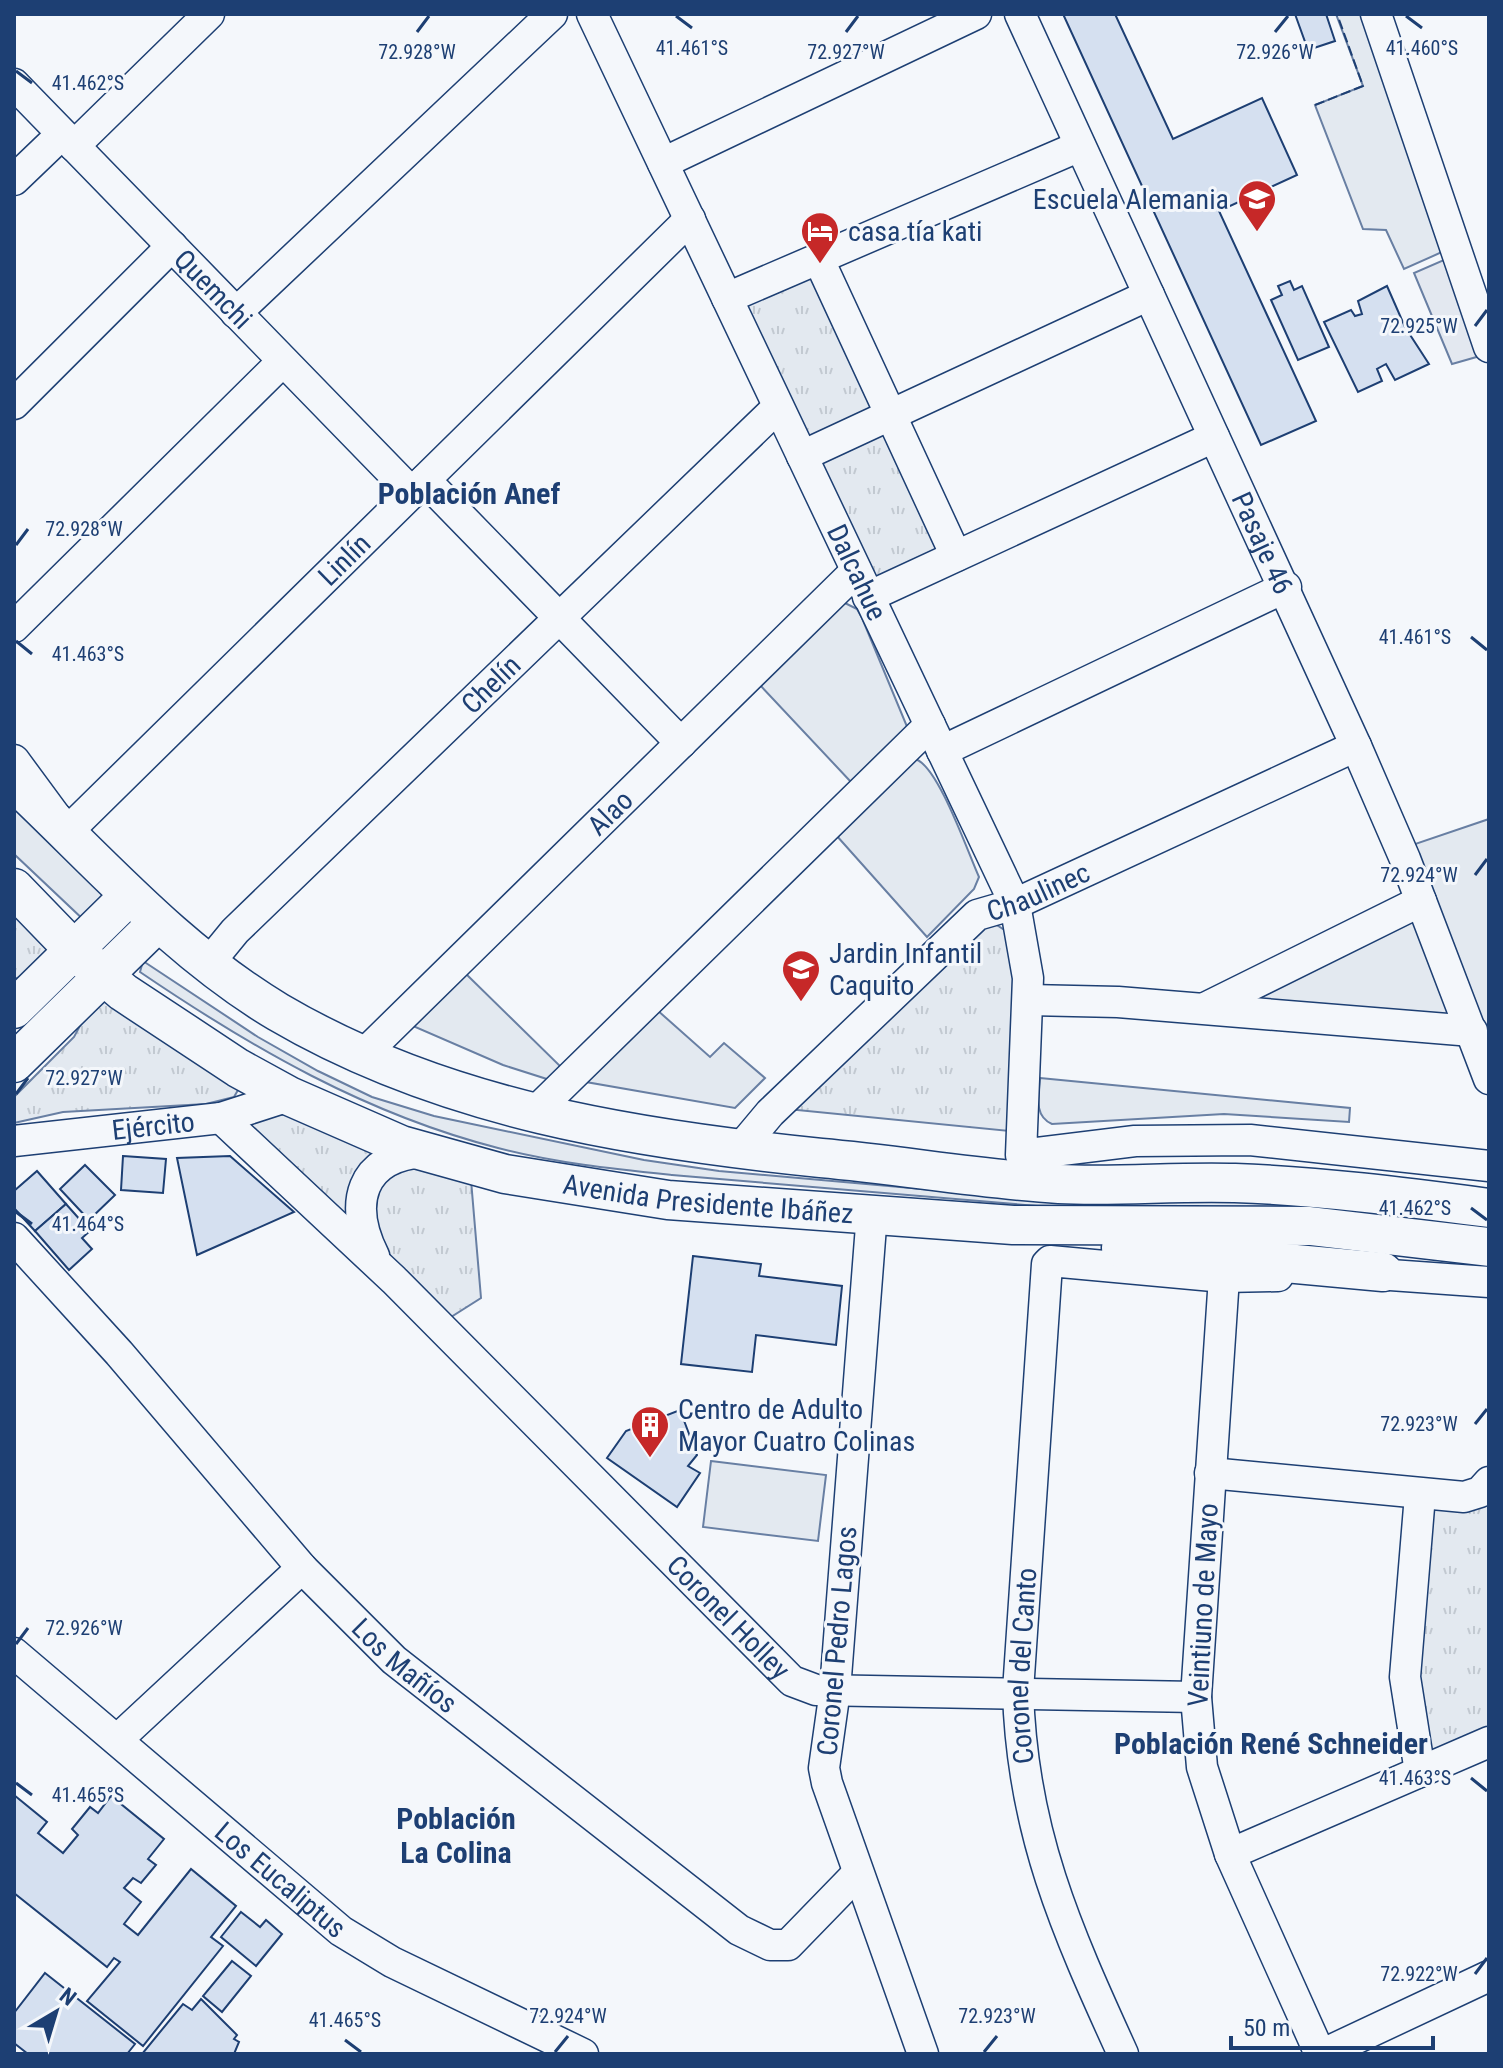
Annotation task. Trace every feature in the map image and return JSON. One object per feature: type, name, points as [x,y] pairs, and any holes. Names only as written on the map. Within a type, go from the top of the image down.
[{"type":"main road","name":"Avenida Presidente Ibáñez","points":[[14,782],[67,832],[128,897],[208,964],[279,1012],[363,1055],[454,1090],[534,1113],[638,1135],[739,1150],[1100,1186],[1248,1184],[1489,1208]]},
{"type":"main road","name":"Avenida Presidente Ibáñez","points":[[14,888],[74,950],[181,1033],[289,1096],[423,1152],[551,1183],[638,1197],[1013,1225],[1310,1226],[1489,1247]]},
{"type":"main road","points":[[14,1009],[128,897]]},
{"type":"main road","points":[[14,1063],[157,923]]},
{"type":"main road","points":[[950,1171],[1021,1155]]},
{"type":"main road","points":[[1013,1225],[1074,1241],[1121,1248],[1383,1272]]},
{"type":"street","points":[[14,180],[68,140],[209,14]]},
{"type":"street","points":[[236,313],[552,14]]},
{"type":"street","points":[[663,163],[976,14]]},
{"type":"street","name":"Pasaje 46","points":[[1020,14],[1286,587],[1421,901],[1489,1079]]},
{"type":"street","points":[[1376,14],[1489,347]]},
{"type":"street","name":"Dalcahue","points":[[594,15],[1015,904],[1025,951],[1029,1000],[1021,1155]]},
{"type":"street","name":"Quemchi","points":[[14,84],[283,361],[558,617],[681,743]]},
{"type":"street","points":[[727,298],[1080,146]]},
{"type":"street","name":"Linlín","points":[[67,832],[690,219]]},
{"type":"street","points":[[14,404],[172,246]]},
{"type":"street","points":[[819,260],[956,556]]},
{"type":"street","points":[[802,456],[1149,295]]},
{"type":"street","points":[[14,627],[283,361]]},
{"type":"street","name":"Chelín","points":[[208,964],[235,931],[778,407]]},
{"type":"street","name":"Alao","points":[[363,1055],[681,743],[862,584],[956,556],[1214,437]]},
{"type":"street","points":[[534,1113],[936,738],[1286,587]]},
{"type":"street","name":"Chaulinec","points":[[739,1150],[770,1113],[965,924],[989,910],[1015,904],[1356,746]]},
{"type":"street","name":"Avenida Presidente Ibáñez","points":[[14,760],[67,832]]},
{"type":"street","points":[[1205,1008],[1421,901]]},
{"type":"street","points":[[1029,1000],[1205,1008],[1472,1031]]},
{"type":"street","name":"Ejército","points":[[14,1141],[221,1118],[289,1096]]},
{"type":"street","name":"Coronel Holley","points":[[221,1118],[378,1265],[777,1669],[803,1687],[1196,1697]]},
{"type":"street","points":[[1021,1155],[1135,1141],[1250,1140],[1489,1166]]},
{"type":"street","name":"Coronel Holley","points":[[378,1265],[362,1228],[362,1204],[369,1179],[387,1159],[423,1152]]},
{"type":"street","name":"Coronel Pedro Lagos","points":[[872,1213],[835,1690],[824,1768],[857,1874],[923,2054]]},
{"type":"street","name":"Los Mañíos","points":[[14,1238],[119,1353],[302,1568],[394,1660],[754,1939],[779,1947],[788,1945],[857,1874]]},
{"type":"street","name":"Coronel del Canto","points":[[1123,2054],[1058,1905],[1040,1850],[1020,1746],[1018,1691],[1048,1262],[1224,1277]]},
{"type":"street","points":[[1224,1277],[1383,1272],[1489,1282]]},
{"type":"street","name":"Veintiuno de Mayo","points":[[1224,1277],[1196,1697],[1202,1767],[1230,1854],[1321,2054]]},
{"type":"street","points":[[1210,1473],[1420,1495],[1472,1496],[1489,1482]]},
{"type":"street","points":[[1420,1495],[1405,1677],[1420,1772]]},
{"type":"street","points":[[117,1740],[302,1568]]},
{"type":"street","name":"Los Eucaliptus","points":[[14,1653],[355,1941],[583,2054]]},
{"type":"street","points":[[1230,1854],[1489,1742]]},
{"type":"street","points":[[1321,2054],[1489,1976]]},
{"type":"green space","points":[[1336,14],[1361,14],[1442,252],[1404,269],[1386,230],[1363,229],[1315,105],[1363,86]]},
{"type":"green space","points":[[817,266],[950,552],[871,588],[736,302]]},
{"type":"green space","points":[[843,602],[857,609],[862,618],[908,729],[851,782],[759,684]]},
{"type":"green space","points":[[915,759],[924,765],[942,793],[979,877],[974,889],[927,937],[836,835]]},
{"type":"green space","points":[[14,802],[100,886],[106,903],[87,923],[14,854]]},
{"type":"green space","points":[[1489,819],[1489,1031],[1482,1025],[1415,844]]},
{"type":"green space","points":[[14,913],[48,946],[49,957],[27,975],[14,979]]},
{"type":"green space","points":[[1415,920],[1451,1008],[1448,1016],[1245,1005]]},
{"type":"green space","points":[[992,922],[1006,931],[1016,964],[1009,1131],[787,1109],[973,930]]},
{"type":"green space","points":[[143,961],[258,1037],[318,1071],[372,1097],[434,1116],[644,1160],[719,1171],[1047,1200],[1285,1202],[1314,1208],[1061,1208],[672,1175],[541,1158],[449,1134],[402,1117],[312,1076],[225,1027],[140,972]]},
{"type":"green space","points":[[463,971],[560,1066],[550,1080],[503,1065],[406,1023]]},
{"type":"green space","points":[[104,999],[234,1084],[238,1090],[234,1097],[206,1104],[63,1112],[14,1123],[14,1097],[74,1037],[82,1022]]},
{"type":"green space","points":[[656,1009],[710,1057],[724,1043],[765,1078],[735,1108],[586,1082]]},
{"type":"green space","points":[[1040,1078],[1350,1108],[1349,1122],[1224,1114],[1052,1124],[1040,1110]]},
{"type":"green space","points":[[286,1114],[374,1152],[360,1169],[349,1219],[250,1126],[264,1116]]},
{"type":"green space","points":[[397,1164],[471,1180],[481,1298],[451,1317],[374,1242],[372,1197]]},
{"type":"green space","points":[[711,1461],[826,1475],[818,1541],[703,1527]]},
{"type":"green space","points":[[1489,1500],[1489,1733],[1429,1755],[1414,1675],[1431,1509]]},
{"type":"shaded area","points":[[1453,256],[1487,354],[1452,364],[1414,273]]},
{"type":"building","points":[[1063,14],[1115,14],[1173,139],[1262,98],[1297,175],[1219,211],[1316,421],[1261,445]]},
{"type":"building","points":[[1295,14],[1326,14],[1335,41],[1308,50]]},
{"type":"building","points":[[1290,281],[1294,290],[1302,286],[1329,347],[1298,360],[1271,300],[1282,295],[1278,286]]},
{"type":"building","points":[[1387,286],[1405,327],[1429,364],[1395,380],[1386,364],[1377,369],[1382,381],[1358,392],[1324,322],[1351,310],[1355,316],[1362,314],[1358,301]]},
{"type":"building","points":[[123,1156],[166,1159],[163,1193],[121,1190]]},
{"type":"building","points":[[230,1156],[294,1212],[197,1255],[177,1158]]},
{"type":"building","points":[[85,1165],[115,1195],[89,1220],[60,1189]]},
{"type":"building","points":[[37,1171],[66,1204],[35,1231],[14,1208],[14,1191]]},
{"type":"building","points":[[66,1204],[90,1231],[82,1238],[92,1249],[69,1270],[35,1231]]},
{"type":"building","points":[[693,1256],[761,1264],[759,1276],[842,1286],[836,1345],[756,1335],[752,1372],[681,1364]]},
{"type":"building","name":"Centro de Adulto Mayor Cuatro Colinas","points":[[680,1410],[697,1455],[688,1466],[700,1473],[677,1507],[607,1458],[626,1431]]},
{"type":"building","points":[[14,1795],[47,1822],[38,1833],[63,1853],[78,1835],[72,1829],[90,1807],[98,1813],[111,1796],[164,1839],[148,1859],[156,1865],[141,1883],[133,1878],[124,1888],[141,1902],[124,1924],[138,1935],[191,1869],[236,1906],[211,1937],[223,1946],[143,2046],[87,2001],[120,1962],[114,1958],[107,1967],[14,1893]]},
{"type":"building","points":[[241,1912],[260,1927],[266,1920],[282,1934],[256,1966],[221,1937]]},
{"type":"building","points":[[232,1961],[251,1976],[222,2012],[203,1996]]},
{"type":"building","points":[[45,1973],[135,2044],[127,2054],[28,2054],[14,2043],[14,2013]]},
{"type":"building","points":[[201,1999],[237,2035],[234,2039],[239,2042],[234,2054],[142,2054],[183,2004],[192,2010]]},
{"type":"fence","points":[[1315,105],[1363,86],[1337,14]]},
{"type":"place","name":"Escuela Alemania","points":[[1257,233]]},
{"type":"place","name":"casa tía kati","points":[[820,265]]},
{"type":"place","name":"Jardin Infantil Caquito","points":[[801,1003]]},
{"type":"place","name":"Centro de Adulto Mayor Cuatro Colinas","points":[[650,1459]]},
{"type":"district","name":"Población Anef","points":[[469,493]]},
{"type":"district","name":"Población René Schneider","points":[[1271,1743]]},
{"type":"district","name":"Población La Colina","points":[[456,1835]]}]
